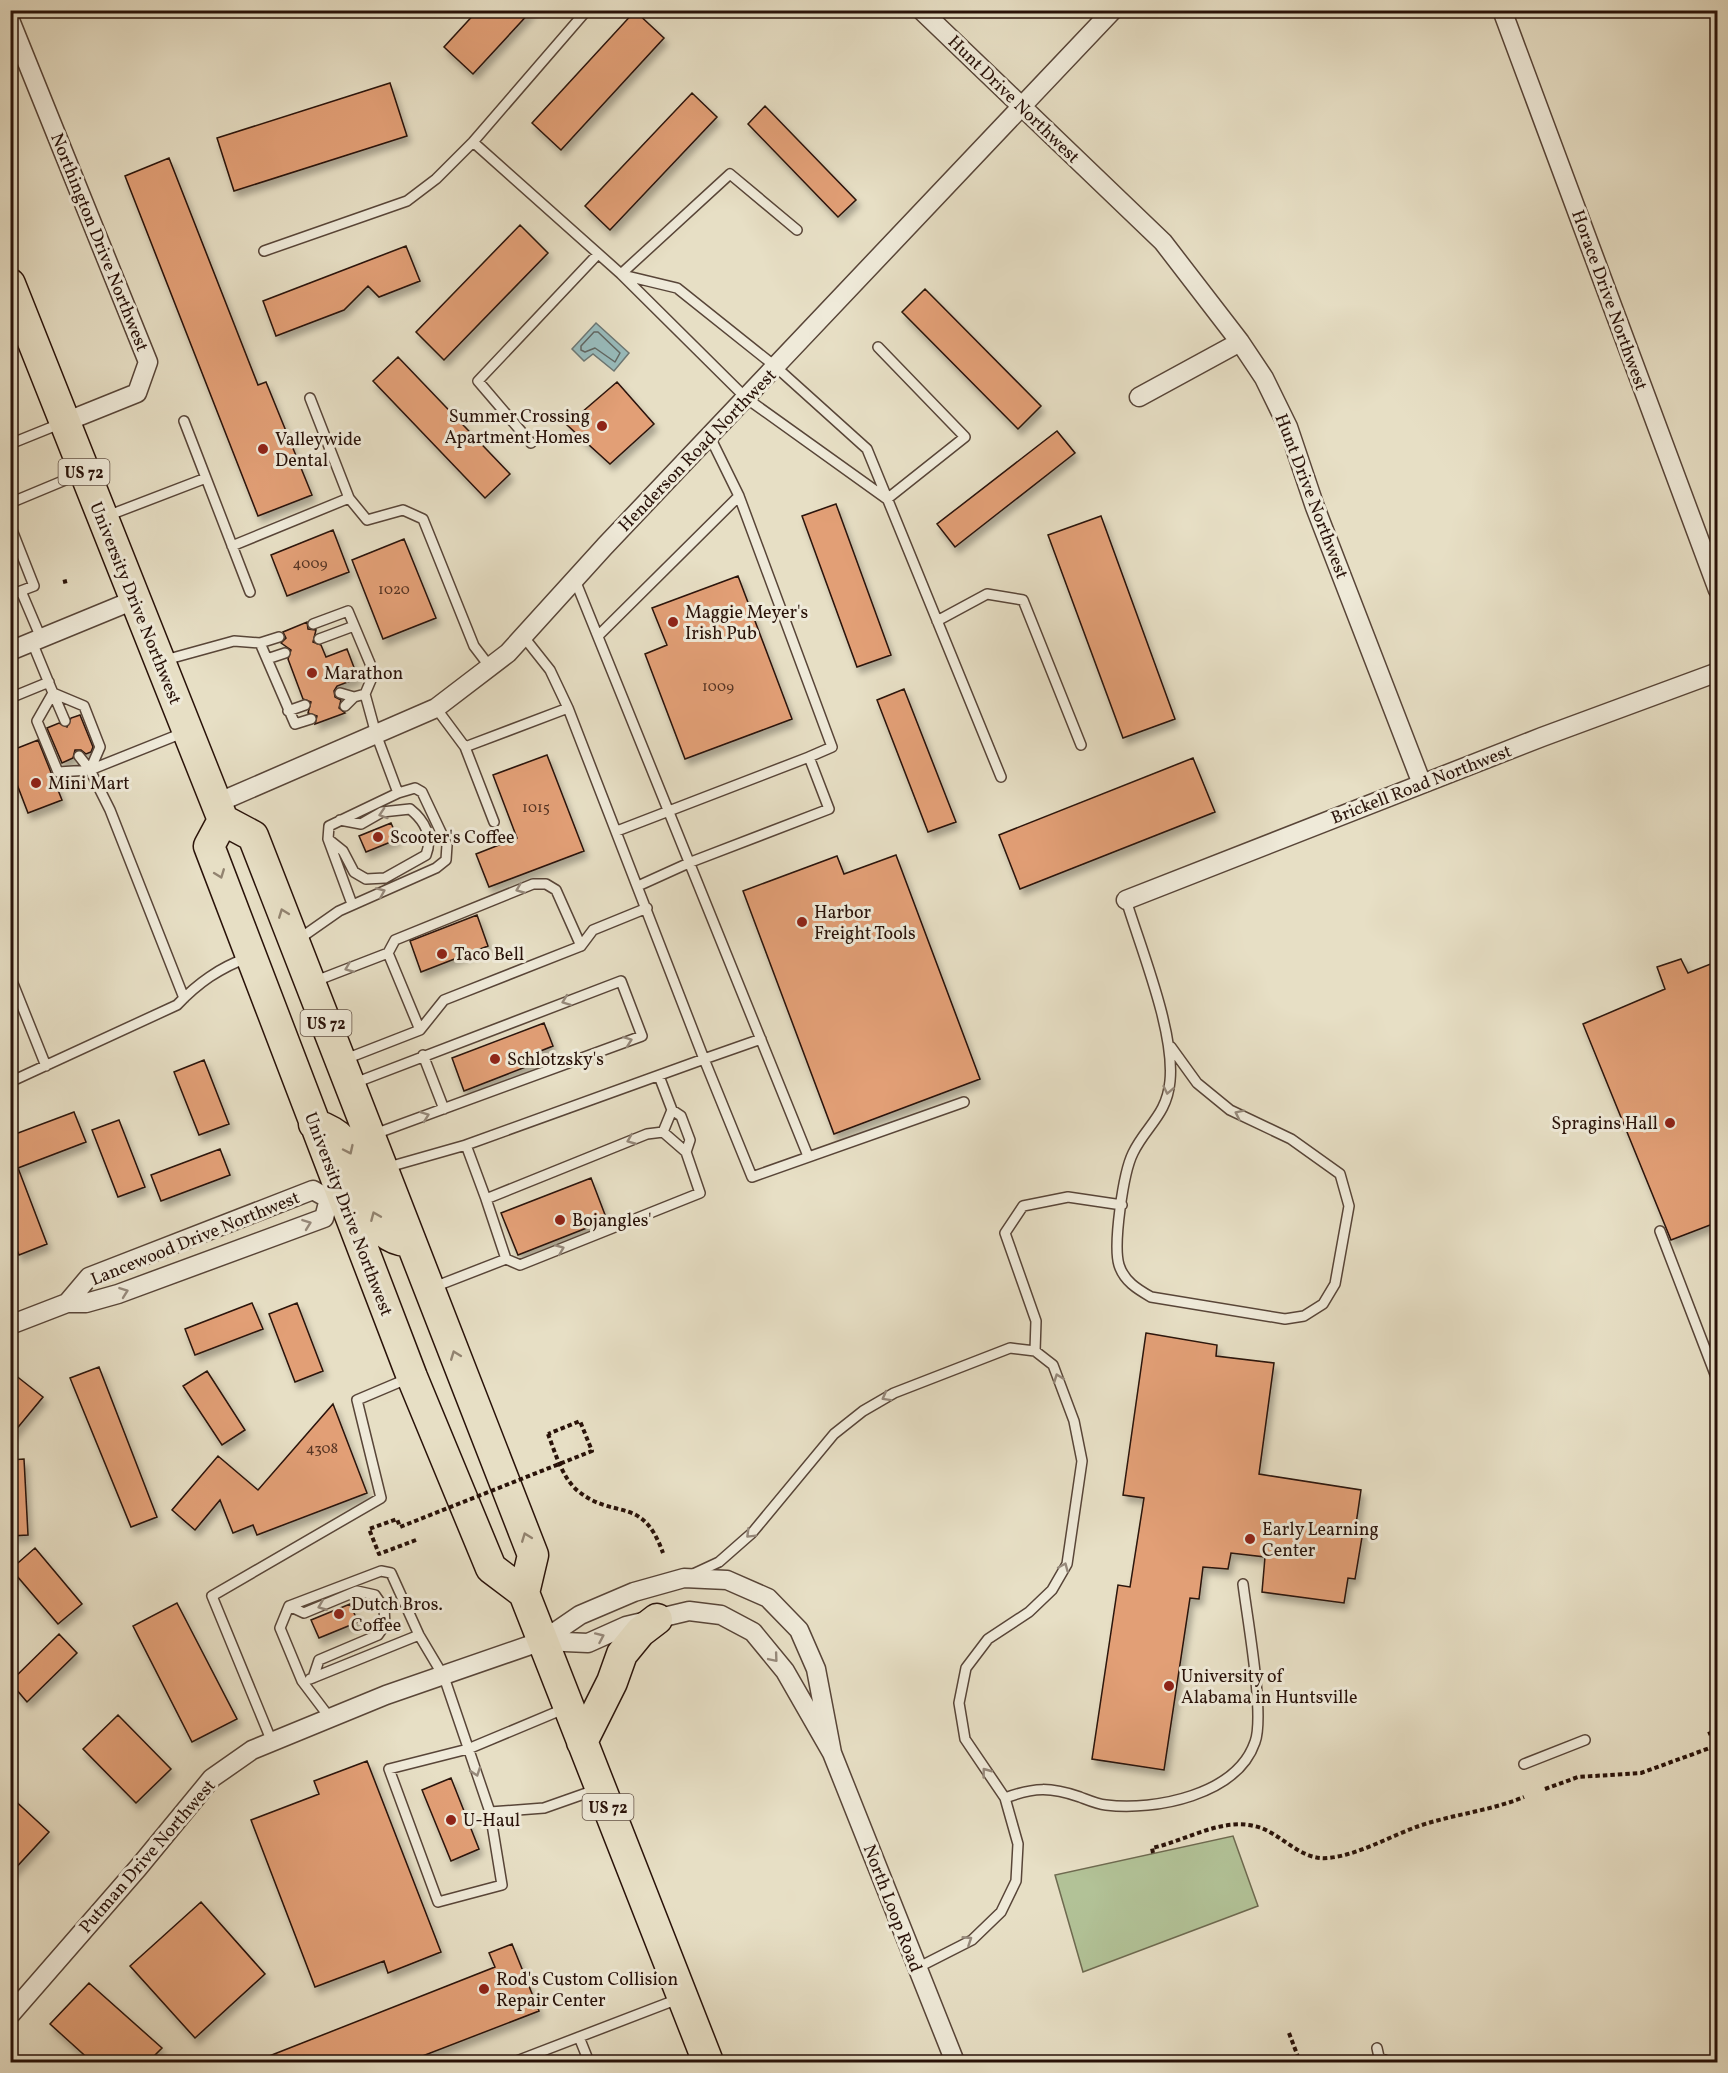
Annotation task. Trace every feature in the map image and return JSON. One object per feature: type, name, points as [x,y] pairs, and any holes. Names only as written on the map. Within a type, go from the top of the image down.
[{"type":"highway","name":"University Drive Northwest","points":[[10,284],[20,339],[65,422],[220,812],[209,846],[314,1124],[336,1197],[491,1568],[524,1593]]},
{"type":"highway","name":"US 72","points":[[220,812],[253,836],[533,1555],[524,1593],[708,2062]]},
{"type":"highway","points":[[314,1124],[345,1141],[357,1167],[371,1172],[382,1170]]},
{"type":"highway","points":[[336,1197],[361,1193],[369,1201],[382,1232],[388,1237],[410,1242]]},
{"type":"highway","points":[[582,1742],[612,1682],[622,1654],[640,1632],[657,1618]]},
{"type":"highway","points":[[678,1985],[718,2062]]},
{"type":"street","name":"Hunt Drive Northwest","points":[[921,10],[1163,242],[1240,342],[1264,378],[1288,428],[1315,507],[1422,784]]},
{"type":"street","name":"Henderson Road Northwest","points":[[220,812],[376,734],[436,708],[508,653],[1113,10]]},
{"type":"street","name":"Horace Drive Northwest","points":[[1502,10],[1718,590]]},
{"type":"street","name":"Northington Drive Northwest","points":[[10,20],[148,362],[137,393],[65,422]]},
{"type":"street","points":[[1139,397],[1240,342]]},
{"type":"street","points":[[10,651],[134,600]]},
{"type":"street","name":"Brickell Road Northwest","points":[[1126,900],[1422,784],[1718,672]]},
{"type":"street","name":"Lancewood Drive Northwest","points":[[10,1325],[68,1303],[86,1303],[118,1294],[324,1218],[336,1197],[313,1190],[89,1277],[68,1303]]},
{"type":"street","name":"North Loop Road","points":[[542,1641],[580,1615],[634,1592],[684,1578],[728,1580],[768,1598],[799,1630],[816,1669],[832,1753]]},
{"type":"street","name":"North Loop Road","points":[[542,1641],[588,1643],[626,1626],[689,1611],[721,1615],[753,1632],[785,1671],[832,1753],[955,2062]]},
{"type":"street","name":"Putman Drive Northwest","points":[[10,2015],[138,1868],[212,1778],[252,1750],[330,1718],[542,1641]]},
{"type":"lane","points":[[264,251],[407,201],[436,179],[473,142],[587,10]]},
{"type":"lane","points":[[473,142],[621,274],[746,398],[887,499]]},
{"type":"lane","points":[[621,274],[730,174],[797,230]]},
{"type":"lane","points":[[531,443],[478,381],[598,254]]},
{"type":"lane","points":[[621,274],[677,288],[776,367],[867,449],[1001,777]]},
{"type":"lane","points":[[878,347],[965,437],[887,499]]},
{"type":"lane","points":[[310,398],[349,498],[367,520],[403,510],[423,519],[474,646],[489,667]]},
{"type":"lane","points":[[10,444],[65,422]]},
{"type":"lane","points":[[184,422],[250,592]]},
{"type":"lane","points":[[617,831],[832,747],[739,496],[710,437]]},
{"type":"lane","points":[[10,502],[84,472]]},
{"type":"lane","points":[[102,518],[206,478]]},
{"type":"lane","points":[[599,635],[739,496]]},
{"type":"lane","points":[[232,546],[349,498]]},
{"type":"lane","points":[[10,525],[34,586],[10,595]]},
{"type":"lane","points":[[575,580],[670,810],[808,1156]]},
{"type":"lane","points":[[21,591],[49,682],[65,721]]},
{"type":"lane","points":[[937,621],[987,594],[1023,600],[1081,745]]},
{"type":"lane","points":[[313,624],[348,611],[374,673],[365,694],[376,734],[398,793]]},
{"type":"lane","points":[[319,639],[354,626]]},
{"type":"lane","points":[[523,636],[549,670],[568,708],[752,1177],[964,1102]]},
{"type":"lane","points":[[159,661],[234,641],[260,643],[279,637]]},
{"type":"lane","points":[[260,643],[295,724],[311,719]]},
{"type":"lane","points":[[267,659],[285,652]]},
{"type":"lane","points":[[10,698],[49,682]]},
{"type":"lane","points":[[53,693],[84,706],[100,747],[90,770]]},
{"type":"lane","points":[[53,693],[37,721],[57,772],[90,770],[187,731]]},
{"type":"lane","points":[[340,693],[354,698]]},
{"type":"lane","points":[[345,706],[354,698],[365,694]]},
{"type":"lane","points":[[288,711],[305,705]]},
{"type":"lane","points":[[436,708],[465,747],[494,822]]},
{"type":"lane","points":[[465,747],[568,708]]},
{"type":"lane","points":[[79,756],[90,770],[110,810],[184,998]]},
{"type":"lane","points":[[638,886],[691,862],[829,809],[809,757]]},
{"type":"lane","points":[[294,942],[352,904],[436,868],[446,860],[447,845],[422,792],[415,788],[398,793],[329,826],[328,839],[352,904]]},
{"type":"lane","points":[[328,839],[343,851],[354,872],[366,879],[385,878],[426,855],[430,843],[418,815],[410,809],[382,812],[361,824],[340,820]]},
{"type":"lane","points":[[310,984],[388,953],[395,940],[533,884],[546,884],[556,890],[581,946]]},
{"type":"lane","points":[[1126,900],[1171,1047],[1170,1082],[1164,1109],[1133,1152],[1126,1172],[1117,1246],[1120,1267],[1132,1286],[1150,1297],[1285,1319],[1304,1316],[1323,1304],[1335,1284],[1349,1206],[1340,1174],[1291,1139],[1230,1110],[1197,1083],[1171,1047]]},
{"type":"lane","points":[[345,1073],[420,1030],[444,1000],[581,946],[593,930],[647,908]]},
{"type":"lane","points":[[388,953],[420,1030]]},
{"type":"lane","points":[[10,1082],[177,1005],[207,978],[226,966],[251,956]]},
{"type":"lane","points":[[10,976],[46,1066]]},
{"type":"lane","points":[[345,1073],[423,1055],[621,981],[642,1036],[370,1136]]},
{"type":"lane","points":[[382,1170],[466,1145],[761,1039]]},
{"type":"lane","points":[[423,1055],[444,1109]]},
{"type":"lane","points":[[659,1076],[672,1110],[681,1116],[690,1140],[686,1152]]},
{"type":"lane","points":[[663,1132],[672,1110]]},
{"type":"lane","points":[[429,1289],[506,1259],[520,1265],[700,1193],[686,1152],[663,1132],[647,1134],[486,1199]]},
{"type":"lane","points":[[466,1145],[506,1259]]},
{"type":"lane","points":[[1035,1351],[1036,1322],[1005,1233],[1023,1206],[1068,1197],[1122,1205]]},
{"type":"lane","points":[[1660,1231],[1718,1382]]},
{"type":"lane","points":[[684,1578],[719,1562],[752,1533],[821,1448],[863,1411],[894,1393],[1010,1348],[1035,1351],[1053,1365],[1074,1421],[1082,1461],[1067,1564],[1052,1590],[1029,1612],[988,1639],[966,1668],[959,1703],[965,1739],[1005,1798],[1018,1844],[1016,1881],[1001,1912],[972,1940],[916,1968]]},
{"type":"lane","points":[[272,1742],[212,1596],[381,1498],[357,1400],[412,1377]]},
{"type":"lane","points":[[330,1718],[302,1681],[280,1628],[289,1606],[381,1571],[391,1573],[419,1635],[444,1677],[468,1749],[490,1812],[502,1885],[438,1902],[389,1769],[468,1749],[568,1707]]},
{"type":"lane","points":[[1005,1798],[1029,1789],[1058,1790],[1105,1805],[1134,1805],[1180,1800],[1210,1789],[1241,1766],[1256,1741],[1257,1708],[1243,1584]]},
{"type":"lane","points":[[289,1606],[304,1613],[357,1591],[375,1595],[384,1608],[386,1625],[378,1635],[319,1660],[313,1678]]},
{"type":"lane","points":[[302,1681],[419,1635]]},
{"type":"lane","points":[[1524,1764],[1585,1740]]},
{"type":"lane","points":[[490,1812],[544,1808],[600,1788]]},
{"type":"lane","points":[[514,2062],[579,2037],[678,1985]]},
{"type":"lane","points":[[579,2037],[589,2062]]},
{"type":"lane","points":[[1377,2048],[1379,2057],[1389,2062]]},
{"type":"path","points":[[416,1540],[379,1554],[369,1529],[397,1518],[400,1527],[592,1451],[580,1421],[548,1434],[563,1472],[575,1490],[587,1498],[645,1518],[656,1532],[663,1553]]},
{"type":"path","points":[[1708,1734],[1718,1730]]},
{"type":"path","points":[[1545,1789],[1578,1777],[1641,1773],[1718,1745]]},
{"type":"path","points":[[1153,1853],[1152,1848],[1239,1823],[1257,1826],[1296,1849],[1312,1856],[1327,1858],[1343,1855],[1420,1826],[1501,1806],[1524,1797]]},
{"type":"path","points":[[1289,2033],[1300,2062]]},
{"type":"green space","points":[[1233,1836],[1258,1906],[1083,1972],[1055,1875]]},
{"type":"water","points":[[596,323],[629,353],[614,371],[593,354],[584,361],[572,349]]},
{"type":"building","points":[[478,10],[532,10],[473,74],[444,47]]},
{"type":"building","points":[[635,11],[664,38],[561,150],[532,123]]},
{"type":"building","points":[[390,83],[407,136],[234,191],[217,138]]},
{"type":"building","points":[[692,93],[717,117],[610,230],[585,206]]},
{"type":"building","points":[[765,106],[856,200],[838,217],[748,124]]},
{"type":"building","points":[[169,158],[258,385],[266,382],[312,495],[258,516],[125,176]]},
{"type":"building","points":[[520,225],[548,253],[444,360],[416,332]]},
{"type":"building","points":[[406,246],[420,281],[379,297],[368,286],[344,310],[276,336],[263,301]]},
{"type":"building","points":[[925,289],[1041,406],[1018,429],[902,312]]},
{"type":"building","points":[[398,357],[510,474],[485,498],[373,381]]},
{"type":"building","points":[[617,382],[654,424],[610,464],[567,425]]},
{"type":"building","points":[[1057,431],[1075,453],[955,547],[937,524]]},
{"type":"building","points":[[836,504],[891,655],[857,667],[802,516]]},
{"type":"building","points":[[1101,516],[1175,719],[1123,738],[1048,535]]},
{"type":"building","points":[[333,530],[349,572],[287,596],[271,555]]},
{"type":"building","points":[[404,539],[436,618],[383,639],[352,560]]},
{"type":"building","points":[[738,576],[792,719],[685,759],[645,654],[667,645],[652,608]]},
{"type":"building","points":[[307,622],[308,629],[316,630],[313,642],[321,645],[326,657],[347,649],[358,678],[337,686],[334,691],[335,697],[341,700],[339,708],[345,713],[315,724],[317,716],[308,713],[311,702],[303,699],[288,659],[291,650],[281,643],[286,638],[283,632]]},
{"type":"building","points":[[904,689],[956,822],[928,832],[877,700]]},
{"type":"building","points":[[80,715],[93,747],[91,752],[86,754],[81,750],[75,750],[73,758],[62,763],[47,728],[59,723],[67,727],[71,718]]},
{"type":"building","name":"Mini Mart","points":[[38,740],[62,800],[28,813],[10,766],[10,751]]},
{"type":"building","points":[[547,755],[584,851],[489,887],[476,854],[517,838],[493,775]]},
{"type":"building","points":[[1193,758],[1215,812],[1020,889],[999,835]]},
{"type":"building","name":"Scooter's Coffee","points":[[391,823],[398,839],[366,852],[359,836]]},
{"type":"building","points":[[896,855],[980,1079],[834,1134],[743,891],[837,856],[844,874]]},
{"type":"building","points":[[477,915],[488,946],[421,972],[410,941]]},
{"type":"building","name":"Spragins Hall","points":[[1681,959],[1688,973],[1718,961],[1718,1222],[1671,1240],[1583,1024],[1665,989],[1657,967]]},
{"type":"building","points":[[544,1023],[553,1046],[538,1052],[541,1061],[464,1091],[452,1058]]},
{"type":"building","points":[[204,1060],[229,1124],[199,1135],[174,1072]]},
{"type":"building","points":[[74,1112],[86,1142],[18,1168],[47,1244],[19,1255],[10,1232],[10,1136]]},
{"type":"building","points":[[119,1120],[145,1187],[118,1197],[92,1130]]},
{"type":"building","points":[[220,1149],[230,1175],[161,1201],[151,1175]]},
{"type":"building","points":[[591,1178],[607,1220],[518,1255],[501,1213]]},
{"type":"building","points":[[252,1303],[263,1329],[195,1355],[185,1329]]},
{"type":"building","points":[[297,1303],[323,1371],[295,1382],[269,1314]]},
{"type":"building","name":"Early Learning Center","points":[[1146,1333],[1217,1345],[1216,1356],[1274,1363],[1259,1474],[1361,1490],[1356,1524],[1364,1525],[1355,1579],[1348,1578],[1344,1603],[1262,1592],[1265,1557],[1231,1553],[1228,1569],[1203,1567],[1199,1599],[1190,1598],[1164,1770],[1092,1759],[1118,1585],[1130,1587],[1144,1498],[1123,1495]]},
{"type":"building","points":[[99,1367],[157,1517],[131,1527],[70,1378]]},
{"type":"building","points":[[10,1371],[43,1397],[10,1437]]},
{"type":"building","points":[[207,1371],[245,1430],[222,1445],[183,1386]]},
{"type":"building","points":[[333,1404],[367,1493],[257,1535],[253,1525],[233,1533],[220,1500],[195,1530],[172,1510],[218,1456],[258,1490]]},
{"type":"building","points":[[24,1459],[28,1535],[10,1536],[10,1460]]},
{"type":"building","points":[[35,1548],[82,1604],[58,1624],[11,1569]]},
{"type":"building","points":[[177,1603],[237,1719],[192,1742],[133,1626]]},
{"type":"building","name":"Dutch Bros. Coffee","points":[[350,1604],[358,1622],[319,1638],[311,1620]]},
{"type":"building","points":[[59,1634],[77,1653],[27,1702],[10,1682]]},
{"type":"building","points":[[118,1715],[171,1769],[136,1803],[83,1749]]},
{"type":"building","points":[[367,1761],[441,1952],[388,1973],[384,1961],[315,1987],[251,1820],[319,1794],[314,1781]]},
{"type":"building","name":"U-Haul","points":[[451,1778],[479,1849],[451,1861],[422,1790]]},
{"type":"building","points":[[10,1796],[49,1832],[10,1874]]},
{"type":"building","points":[[201,1902],[265,1974],[195,2038],[130,1966]]},
{"type":"building","name":"Rod's Custom Collision Repair Center","points":[[512,1944],[539,2011],[407,2062],[254,2062],[495,1967],[489,1953]]},
{"type":"building","points":[[89,1983],[162,2048],[148,2062],[92,2062],[50,2024]]},
{"type":"place","name":"Summer Crossing Apartment Homes","points":[[602,426]]},
{"type":"place","name":"Valleywide Dental","points":[[263,449]]},
{"type":"place","name":"Maggie Meyer's Irish Pub","points":[[673,622]]},
{"type":"place","name":"Marathon","points":[[312,673]]},
{"type":"place","name":"Mini Mart","points":[[36,783]]},
{"type":"place","name":"Scooter's Coffee","points":[[378,837]]},
{"type":"place","name":"Harbor Freight Tools","points":[[802,922]]},
{"type":"place","name":"Taco Bell","points":[[442,954]]},
{"type":"place","name":"Schlotzsky's","points":[[495,1059]]},
{"type":"place","name":"Spragins Hall","points":[[1670,1123]]},
{"type":"place","name":"Bojangles'","points":[[560,1220]]},
{"type":"place","name":"Early Learning Center","points":[[1250,1539]]},
{"type":"place","name":"Dutch Bros. Coffee","points":[[339,1614]]},
{"type":"place","name":"University of Alabama in Huntsville","points":[[1169,1686]]},
{"type":"place","name":"U-Haul","points":[[451,1820]]},
{"type":"place","name":"Rod's Custom Collision Repair Center","points":[[484,1989]]}]
